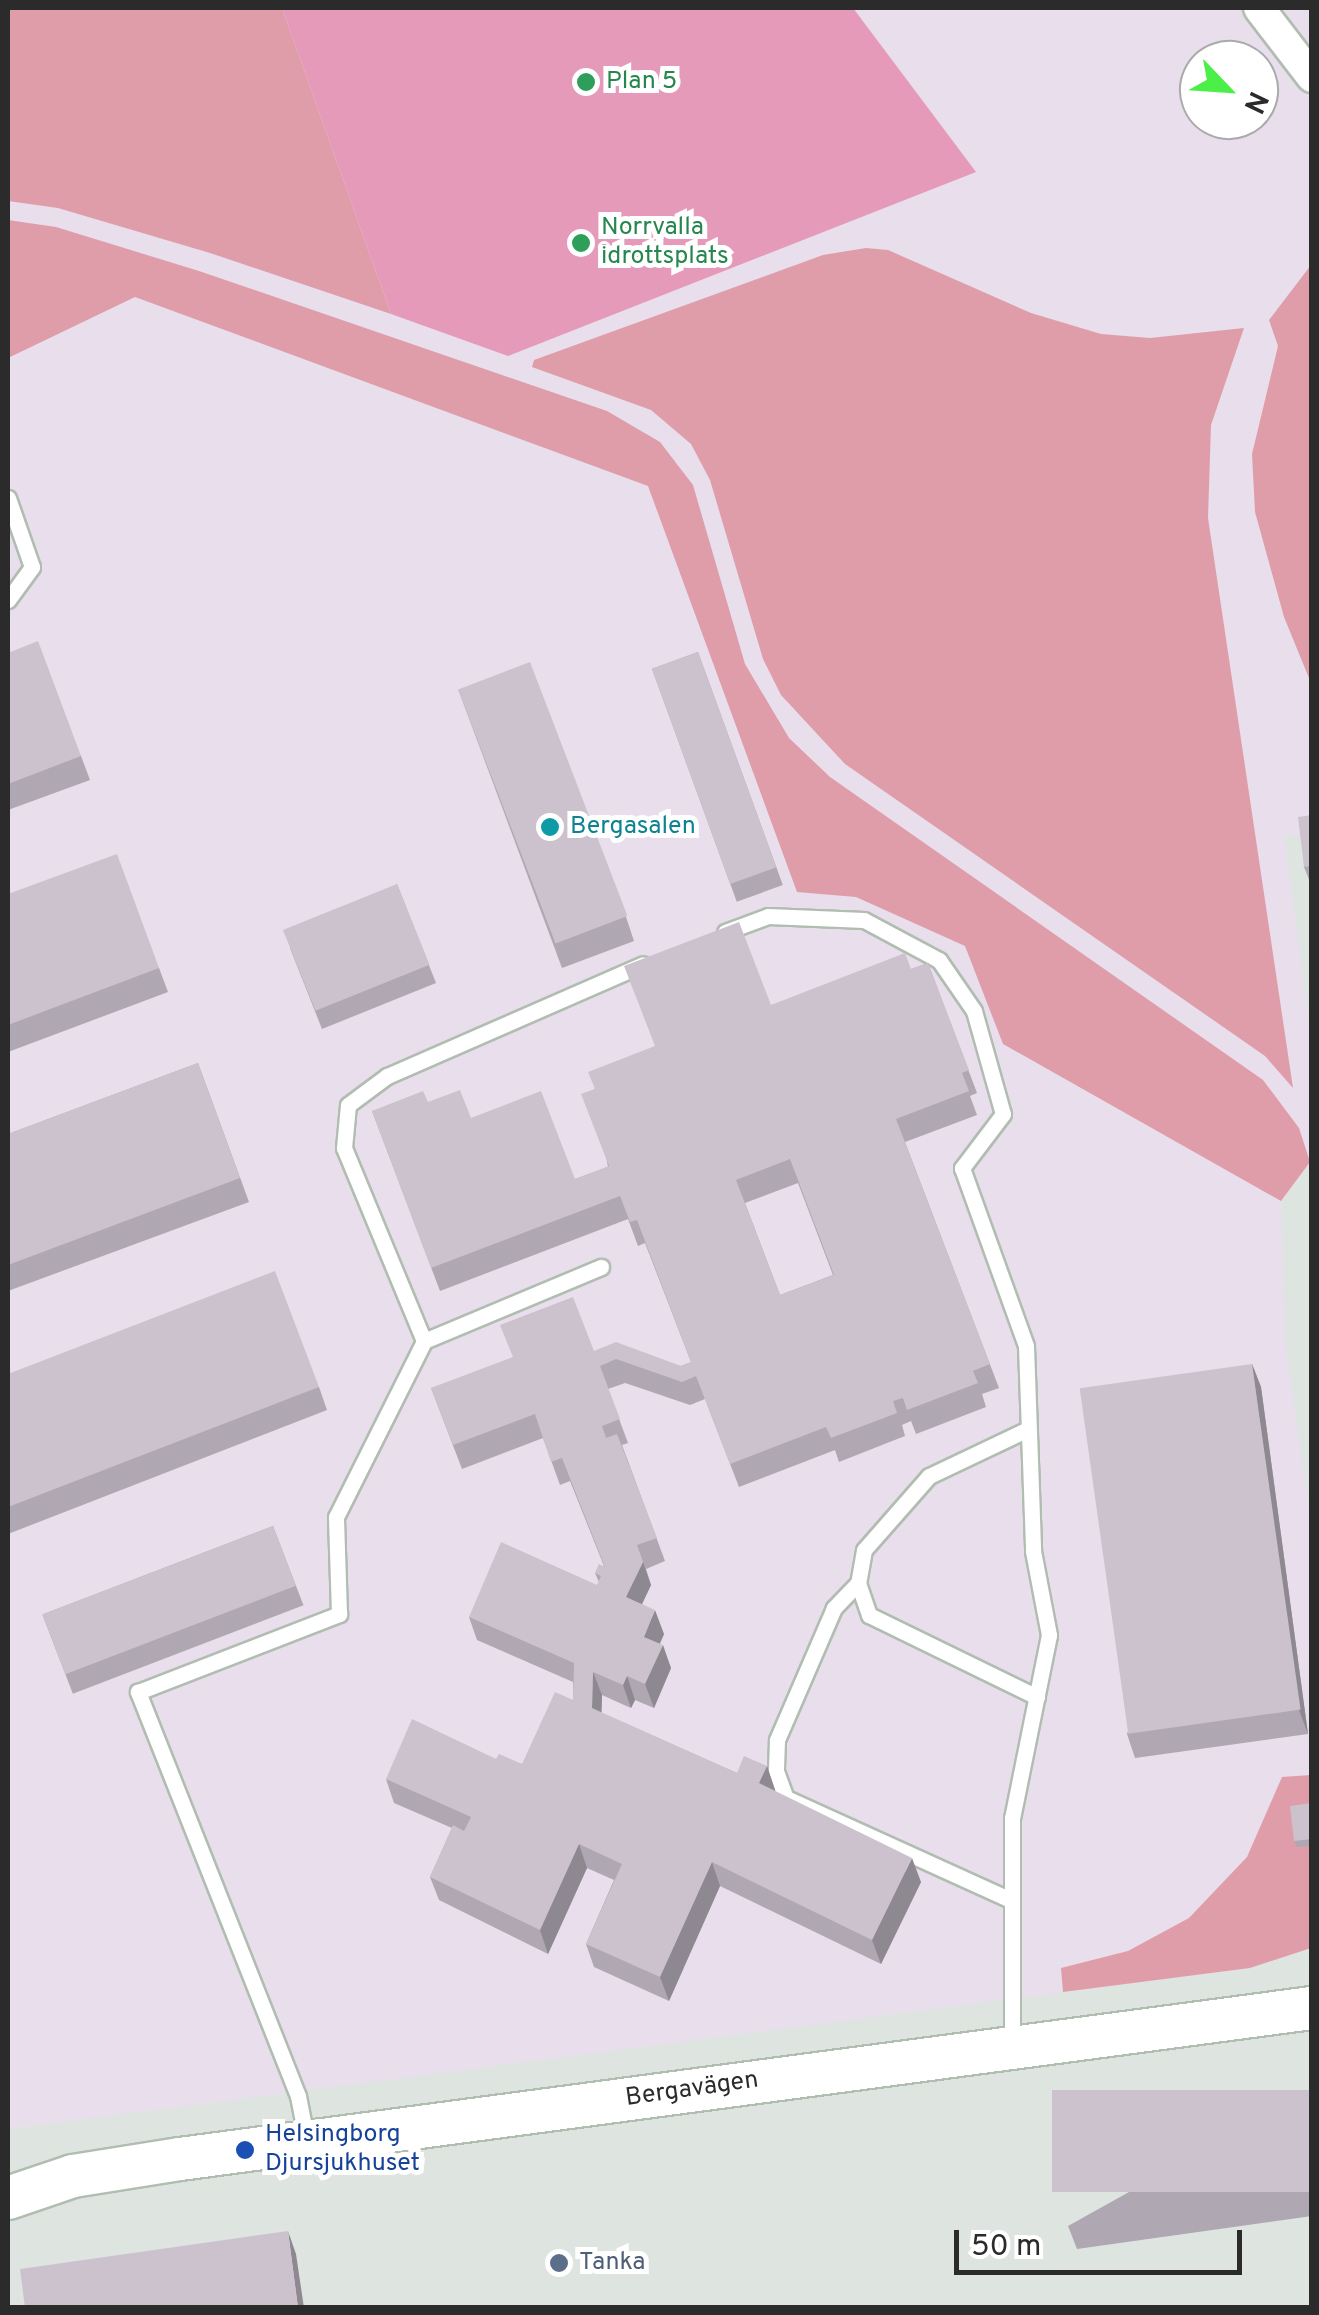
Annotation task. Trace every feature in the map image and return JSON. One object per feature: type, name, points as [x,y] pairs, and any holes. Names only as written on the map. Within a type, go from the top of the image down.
[{"type":"street","points":[[1259,8],[1312,77]]},
{"type":"street","name":"Bergavägen","points":[[8,2176],[74,2176],[306,2141],[1312,2008]]},
{"type":"street","name":"Bergavägen","points":[[8,2198],[74,2176]]},
{"type":"lane","points":[[8,498],[32,567],[8,600]]},
{"type":"lane","points":[[700,942],[768,916],[864,920],[939,960],[974,1011],[1003,1114],[962,1168],[1026,1346],[1033,1551],[1049,1635],[1012,1818],[1012,2048]]},
{"type":"lane","points":[[424,1341],[344,1148],[348,1105],[387,1076],[666,955]]},
{"type":"lane","points":[[306,2141],[298,2096],[138,1692],[339,1614],[336,1518],[424,1341],[601,1268]]},
{"type":"lane","points":[[1028,1429],[929,1476],[864,1550],[858,1583],[869,1615],[1037,1697]]},
{"type":"lane","points":[[858,1583],[834,1608],[776,1740],[776,1771],[786,1798],[1009,1899]]},
{"type":"shaded area","points":[[8,8],[282,8],[391,314],[210,253],[58,208],[8,201]]},
{"type":"shaded area","name":"Norrvalla idrottsplats","points":[[282,8],[853,8],[976,172],[508,356],[391,314]]},
{"type":"shaded area","points":[[8,220],[56,227],[199,271],[607,411],[660,442],[693,485],[745,664],[789,738],[830,777],[1263,1080],[1299,1128],[1310,1162],[1281,1201],[1003,1044],[965,946],[856,897],[797,892],[648,486],[135,297],[8,358]]},
{"type":"shaded area","points":[[866,248],[888,250],[1031,313],[1101,334],[1150,338],[1244,328],[1211,425],[1208,518],[1293,1088],[1265,1056],[845,764],[781,695],[763,659],[710,480],[691,444],[651,410],[532,367],[534,360],[823,255]]},
{"type":"shaded area","points":[[1311,265],[1311,683],[1284,617],[1255,512],[1252,454],[1278,346],[1269,320]]},
{"type":"shaded area","points":[[1311,833],[1311,1037],[1284,837]]},
{"type":"shaded area","points":[[1311,1158],[1311,1524],[1285,1344],[1281,1201]]},
{"type":"shaded area","points":[[1311,1775],[1311,1948],[1250,1968],[1063,1992],[1061,1968],[1128,1951],[1189,1918],[1247,1857],[1282,1777]]},
{"type":"shaded area","points":[[1311,1947],[1311,2307],[8,2307],[8,2129],[1250,1968]]},
{"type":"building","points":[[38,641],[81,756],[8,784],[8,653]]},
{"type":"building","points":[[698,652],[776,867],[730,884],[652,669]]},
{"type":"building","name":"Bergasalen","points":[[530,662],[627,916],[556,944],[458,690]]},
{"type":"building","points":[[1312,815],[1312,866],[1304,867],[1298,817]]},
{"type":"building","points":[[117,854],[159,968],[8,1025],[8,894]]},
{"type":"building","points":[[397,884],[430,965],[316,1011],[283,930]]},
{"type":"building","points":[[739,922],[771,1005],[905,953],[911,969],[928,963],[969,1070],[962,1073],[969,1091],[896,1119],[990,1364],[973,1371],[978,1383],[907,1410],[903,1398],[893,1401],[897,1413],[831,1438],[826,1427],[730,1464],[696,1376],[682,1382],[616,1359],[600,1366],[620,1419],[602,1426],[606,1438],[617,1434],[657,1538],[637,1545],[643,1562],[626,1597],[655,1610],[644,1637],[663,1645],[645,1684],[627,1676],[623,1685],[593,1672],[592,1708],[737,1773],[744,1756],[767,1766],[759,1783],[912,1858],[872,1940],[712,1862],[660,1977],[586,1944],[622,1864],[579,1844],[540,1930],[430,1877],[453,1825],[464,1831],[471,1817],[386,1779],[412,1719],[496,1759],[499,1754],[522,1764],[555,1692],[573,1700],[574,1663],[469,1617],[501,1542],[597,1585],[601,1576],[595,1573],[599,1564],[605,1567],[562,1458],[551,1462],[535,1414],[453,1445],[431,1388],[513,1357],[500,1325],[573,1297],[594,1351],[616,1342],[681,1366],[691,1362],[637,1220],[630,1222],[620,1196],[431,1268],[372,1111],[423,1091],[428,1102],[460,1090],[471,1118],[541,1091],[575,1179],[609,1166],[581,1094],[595,1089],[588,1072],[655,1046],[624,966]],"holes":[[[790,1159],[834,1275],[780,1295],[736,1180]]]},
{"type":"building","points":[[198,1063],[240,1178],[8,1265],[8,1134]]},
{"type":"building","points":[[275,1271],[319,1387],[8,1507],[8,1374]]},
{"type":"building","points":[[1252,1364],[1301,1710],[1128,1734],[1080,1388]]},
{"type":"building","points":[[273,1526],[296,1586],[65,1674],[42,1615]]},
{"type":"building","points":[[1312,1803],[1312,1839],[1294,1841],[1290,1806]]},
{"type":"building","points":[[1052,2090],[1312,2090],[1312,2192],[1052,2192]]},
{"type":"building","points":[[288,2231],[298,2308],[25,2308],[20,2269]]},
{"type":"place","name":"Plan 5","points":[[586,82]]},
{"type":"place","name":"Norrvalla idrottsplats","points":[[581,243]]},
{"type":"place","name":"Bergasalen","points":[[550,827]]},
{"type":"place","name":"Helsingborg Djursjukhuset","points":[[245,2150]]},
{"type":"place","name":"Tanka","points":[[559,2263]]}]
